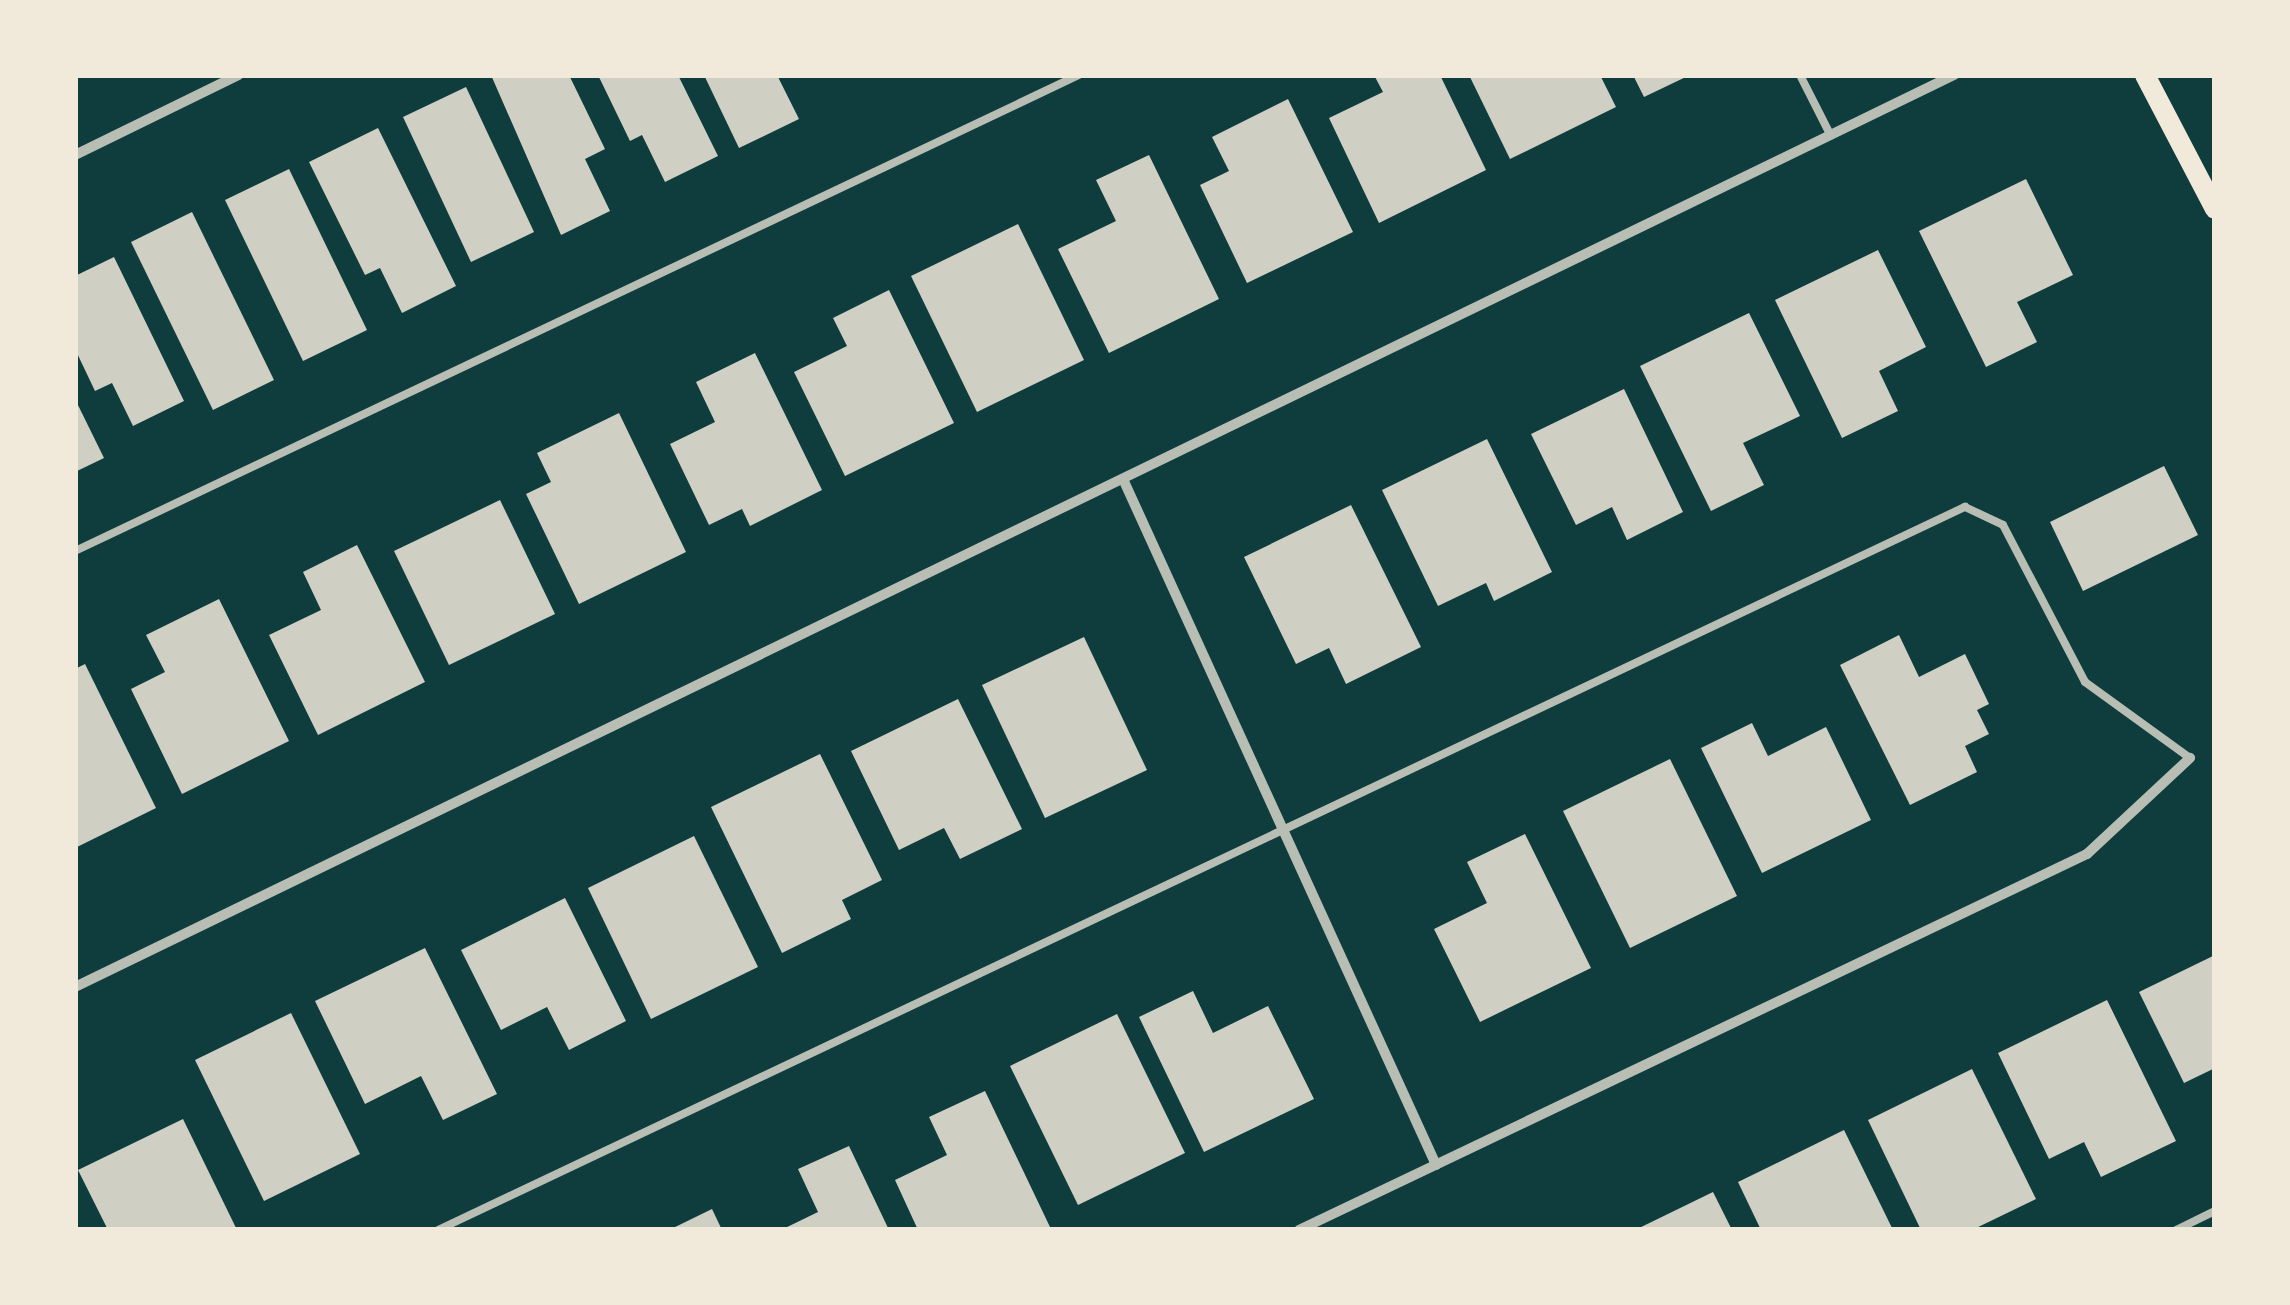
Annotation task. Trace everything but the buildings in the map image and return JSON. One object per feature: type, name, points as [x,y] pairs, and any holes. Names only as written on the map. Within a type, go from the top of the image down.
[{"type":"main road","points":[[2145,75],[2215,210]]},
{"type":"street","points":[[75,155],[238,75]]},
{"type":"street","points":[[75,987],[1954,75]]},
{"type":"street","points":[[1124,479],[1280,830],[1436,1165]]},
{"type":"street","points":[[1299,1230],[2087,854],[2190,758]]},
{"type":"lane","points":[[75,551],[1079,75]]},
{"type":"lane","points":[[1800,75],[1831,136]]},
{"type":"lane","points":[[438,1230],[1964,507],[2003,525],[2085,682],[2190,758]]},
{"type":"lane","points":[[2176,1230],[2215,1211]]}]
